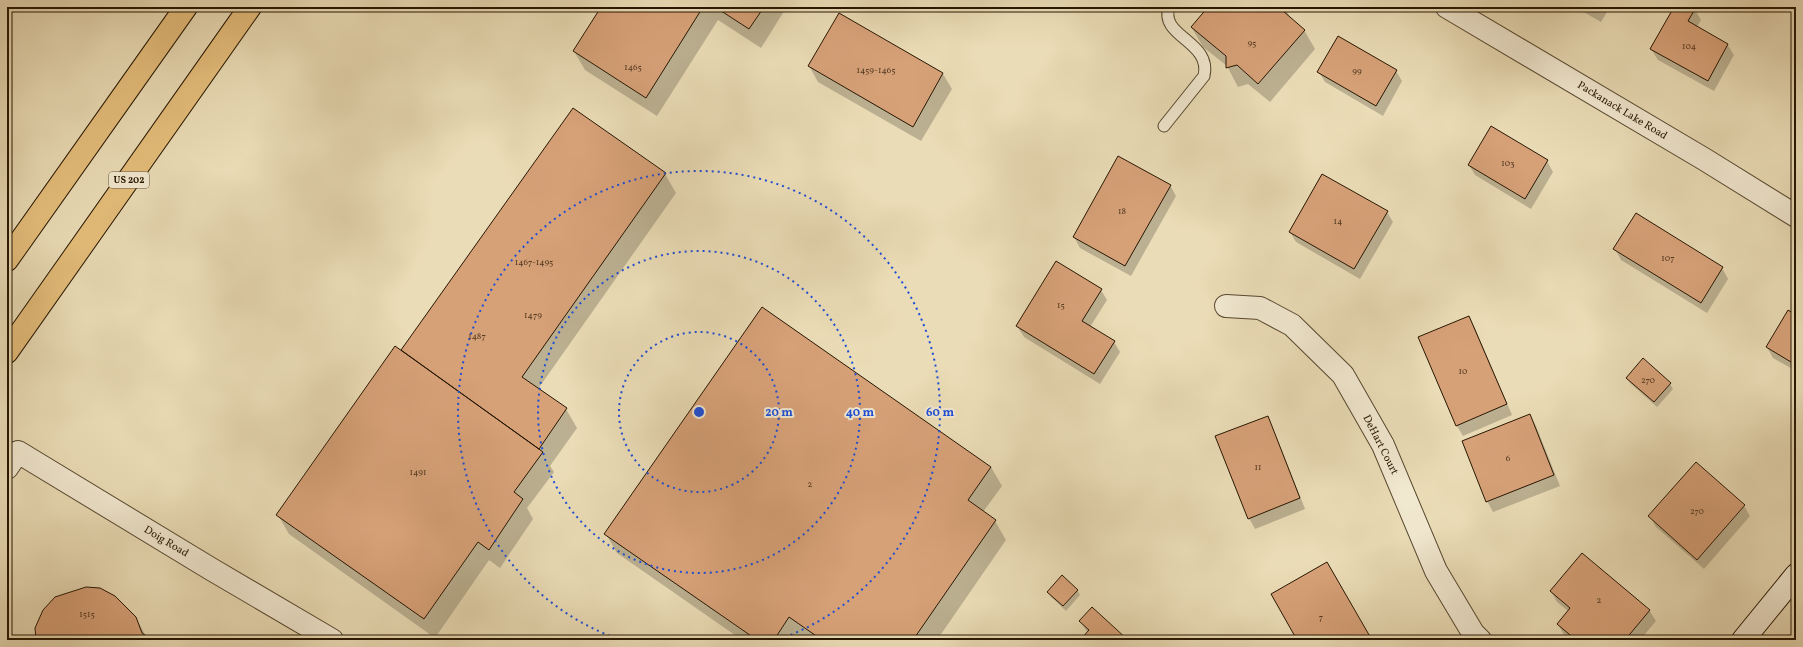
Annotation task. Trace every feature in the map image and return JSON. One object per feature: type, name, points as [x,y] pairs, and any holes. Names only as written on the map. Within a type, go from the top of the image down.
[{"type":"highway","points":[[7,260],[186,7]]},
{"type":"highway","name":"US 202","points":[[7,352],[250,7]]},
{"type":"street","name":"Packanack Lake Road","points":[[1447,7],[1704,159],[1796,216]]},
{"type":"street","name":"DeHart Court","points":[[1226,306],[1260,308],[1292,325],[1343,375],[1383,445],[1436,571],[1473,633],[1480,640]]},
{"type":"street","name":"Doig Road","points":[[7,468],[18,452],[211,569],[332,640]]},
{"type":"street","points":[[1743,640],[1796,575]]},
{"type":"lane","points":[[1164,126],[1204,76],[1205,69],[1199,50],[1176,33],[1169,19],[1169,7]]},
{"type":"building","points":[[601,7],[703,7],[646,98],[573,51]]},
{"type":"building","points":[[715,7],[764,7],[749,29]]},
{"type":"building","points":[[1208,7],[1282,7],[1283,11],[1305,30],[1258,84],[1237,65],[1226,68],[1226,56],[1191,27]]},
{"type":"building","points":[[1586,7],[1598,7],[1595,12]]},
{"type":"building","points":[[1674,7],[1692,7],[1695,9],[1688,21],[1728,44],[1708,81],[1650,49]]},
{"type":"building","points":[[839,13],[943,73],[913,127],[808,66]]},
{"type":"building","points":[[1338,36],[1397,70],[1376,106],[1317,72]]},
{"type":"building","points":[[573,108],[666,173],[522,377],[567,408],[539,449],[401,350]]},
{"type":"building","points":[[1491,126],[1548,160],[1525,199],[1468,165]]},
{"type":"building","points":[[1118,156],[1171,185],[1125,266],[1073,237]]},
{"type":"building","points":[[1322,174],[1388,211],[1354,269],[1289,232]]},
{"type":"building","points":[[1636,213],[1723,267],[1701,303],[1613,249]]},
{"type":"building","points":[[1056,261],[1102,289],[1082,321],[1115,341],[1094,374],[1016,326]]},
{"type":"building","points":[[762,307],[991,467],[968,500],[996,520],[913,640],[822,640],[789,617],[774,640],[757,640],[604,534]]},
{"type":"building","points":[[1788,310],[1796,315],[1796,365],[1766,347]]},
{"type":"building","points":[[1469,316],[1507,404],[1456,426],[1418,337]]},
{"type":"building","points":[[395,346],[543,452],[514,492],[523,499],[489,550],[478,542],[424,619],[276,515]]},
{"type":"building","points":[[1643,358],[1671,383],[1654,402],[1626,378]]},
{"type":"building","points":[[1530,414],[1554,475],[1486,502],[1462,441]]},
{"type":"building","points":[[1268,416],[1300,498],[1248,519],[1215,436]]},
{"type":"building","points":[[1696,462],[1745,505],[1697,560],[1648,516]]},
{"type":"building","points":[[1582,553],[1650,610],[1625,640],[1576,640],[1557,624],[1570,608],[1550,591]]},
{"type":"building","points":[[1327,562],[1372,640],[1297,640],[1271,594]]},
{"type":"building","points":[[1062,575],[1078,590],[1063,606],[1047,592]]},
{"type":"building","points":[[86,587],[100,588],[115,596],[136,617],[142,633],[152,640],[36,640],[35,628],[43,610],[55,597]]},
{"type":"building","points":[[1092,607],[1128,640],[1080,640],[1089,630],[1079,621]]}]
